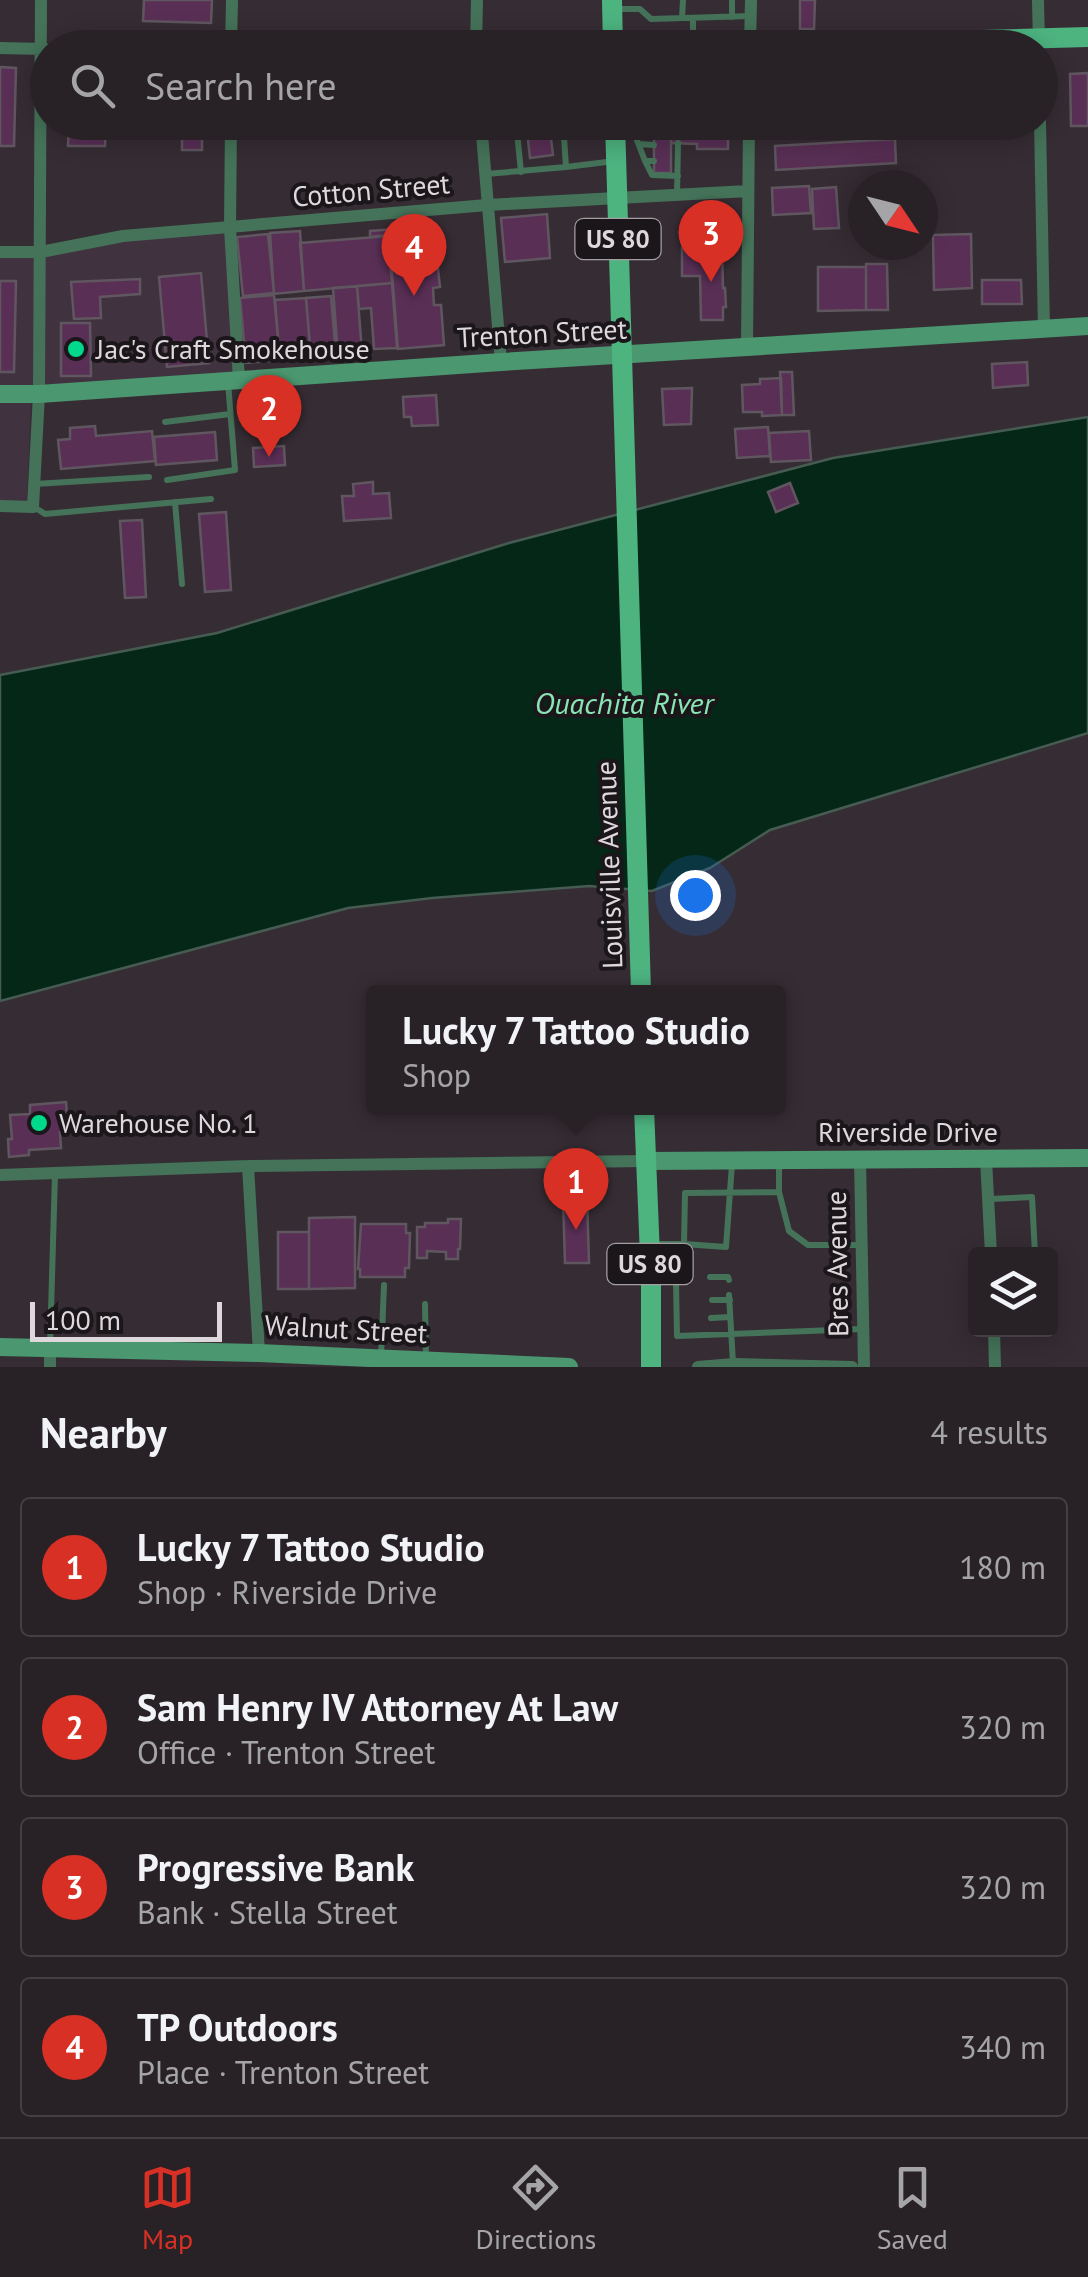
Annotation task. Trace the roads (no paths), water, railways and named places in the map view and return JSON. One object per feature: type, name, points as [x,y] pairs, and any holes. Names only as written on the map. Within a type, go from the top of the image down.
[{"type":"main road","points":[[612,5],[613,30]]},
{"type":"main road","points":[[1058,41],[1088,37]]},
{"type":"main road","name":"US 80","points":[[621,356],[616,161],[625,140]]},
{"type":"main road","name":"Louisville Avenue","points":[[621,356],[640,985]]},
{"type":"main road","name":"US 80","points":[[644,1115],[651,1281],[650,1367]]},
{"type":"street","points":[[41,0],[42,30]]},
{"type":"street","points":[[231,30],[232,0]]},
{"type":"street","points":[[476,30],[477,0]]},
{"type":"street","points":[[751,0],[751,30]]},
{"type":"street","points":[[1038,0],[1039,30]]},
{"type":"street","points":[[0,48],[30,49]]},
{"type":"street","points":[[0,506],[33,507],[39,394],[42,140]]},
{"type":"street","points":[[231,140],[233,380]]},
{"type":"street","points":[[482,140],[501,362]]},
{"type":"street","points":[[747,346],[749,140]]},
{"type":"street","points":[[1040,140],[1044,330]]},
{"type":"street","name":"Cotton Street","points":[[0,252],[41,252],[122,236],[487,205],[748,191]]},
{"type":"street","name":"Trenton Street","points":[[0,394],[1088,326]]},
{"type":"street","name":"Riverside Drive","points":[[0,1175],[248,1166],[1088,1158]]},
{"type":"street","points":[[986,1159],[991,1247]]},
{"type":"street","name":"Bres Avenue","points":[[860,1160],[864,1367]]},
{"type":"street","points":[[248,1166],[260,1360]]},
{"type":"street","points":[[994,1337],[995,1367]]},
{"type":"street","name":"Walnut Street","points":[[0,1347],[50,1358],[381,1358],[569,1367]]},
{"type":"street","points":[[698,1367],[852,1367]]},
{"type":"lane","points":[[682,0],[682,18]]},
{"type":"lane","points":[[732,0],[732,17]]},
{"type":"lane","points":[[612,5],[640,4],[651,19],[751,16]]},
{"type":"lane","points":[[693,18],[693,30]]},
{"type":"lane","points":[[518,140],[522,172]]},
{"type":"lane","points":[[564,140],[566,166]]},
{"type":"lane","points":[[636,140],[650,161],[652,175],[678,176]]},
{"type":"lane","points":[[639,144],[654,145]]},
{"type":"lane","points":[[676,145],[677,195]]},
{"type":"lane","points":[[485,174],[616,161]]},
{"type":"lane","points":[[166,480],[234,470],[230,414],[233,380]]},
{"type":"lane","points":[[165,422],[230,414]]},
{"type":"lane","points":[[34,484],[149,477]]},
{"type":"lane","points":[[33,507],[46,514],[210,499]]},
{"type":"lane","points":[[175,502],[182,584]]},
{"type":"lane","points":[[649,1244],[726,1247],[732,1160]]},
{"type":"lane","points":[[779,1160],[779,1192],[789,1230],[808,1245],[862,1245]]},
{"type":"lane","points":[[50,1358],[56,1173]]},
{"type":"lane","points":[[684,1244],[685,1192],[779,1192]]},
{"type":"lane","points":[[989,1199],[1032,1198],[1034,1247]]},
{"type":"lane","points":[[710,1277],[728,1276],[728,1280]]},
{"type":"lane","points":[[651,1281],[678,1279],[677,1336],[863,1329]]},
{"type":"lane","points":[[381,1358],[384,1285]]},
{"type":"lane","points":[[712,1300],[729,1297],[734,1364]]},
{"type":"lane","points":[[425,1304],[426,1360]]},
{"type":"lane","points":[[711,1318],[730,1317]]},
{"type":"water","name":"Ouachita River","points":[[1088,417],[1088,733],[770,830],[710,868],[652,891],[589,886],[348,908],[0,1001],[0,675],[217,633],[509,543],[833,458]]},
{"type":"place","name":"Progressive Bank","points":[[711,282]]},
{"type":"place","name":"TP Outdoors","points":[[414,296]]},
{"type":"place","name":"Jac's Craft Smokehouse","points":[[76,349]]},
{"type":"place","name":"Sam Henry IV Attorney At Law","points":[[269,457]]},
{"type":"place","name":"Warehouse No. 1","points":[[39,1123]]},
{"type":"place","name":"Lucky 7 Tattoo Studio","points":[[576,1230]]}]
